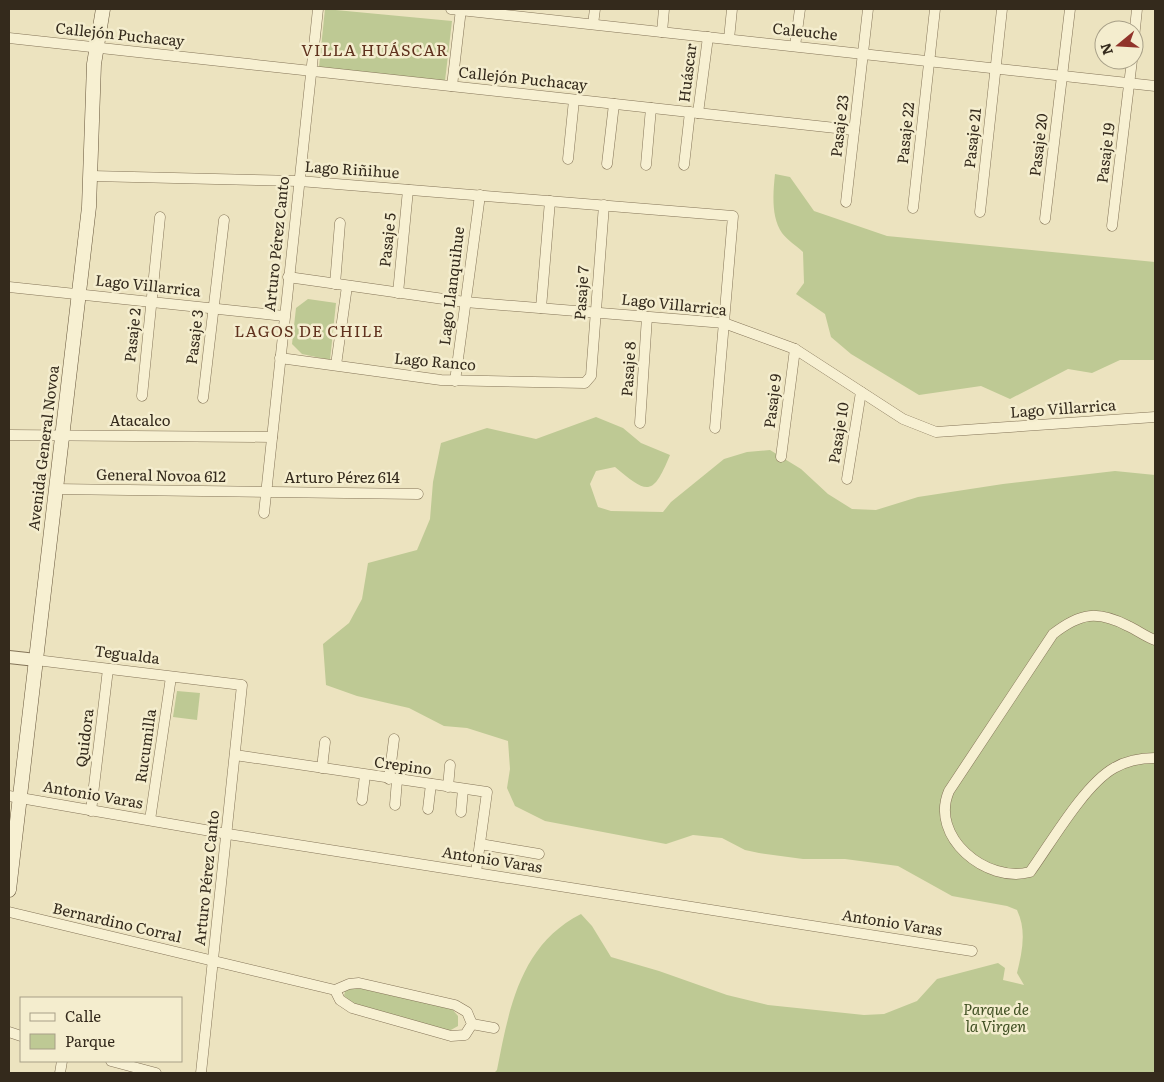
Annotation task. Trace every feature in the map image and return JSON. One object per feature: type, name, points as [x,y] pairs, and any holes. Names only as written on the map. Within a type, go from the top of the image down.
[{"type":"main road","name":"Avenida General Novoa","points":[[9,890],[14,797],[36,660],[92,176],[92,86],[96,47],[103,9]]},
{"type":"street","name":"Arturo Pérez Canto","points":[[264,513],[318,9]]},
{"type":"street","points":[[452,86],[457,9]]},
{"type":"street","name":"Caleuche","points":[[457,9],[528,13],[593,24],[1155,86]]},
{"type":"street","points":[[593,24],[595,9]]},
{"type":"street","points":[[662,32],[664,9]]},
{"type":"street","points":[[730,39],[732,9]]},
{"type":"street","points":[[795,46],[800,9]]},
{"type":"street","points":[[863,54],[868,9]]},
{"type":"street","points":[[929,61],[934,9]]},
{"type":"street","points":[[996,68],[1002,9]]},
{"type":"street","name":"Pasaje 20","points":[[1045,219],[1070,9]]},
{"type":"street","name":"Huáscar","points":[[684,165],[708,37]]},
{"type":"street","name":"Callejón Puchacay","points":[[9,38],[854,130]]},
{"type":"street","name":"Pasaje 23","points":[[846,202],[863,54]]},
{"type":"street","name":"Pasaje 22","points":[[913,208],[929,61]]},
{"type":"street","name":"Pasaje 21","points":[[980,212],[996,68]]},
{"type":"street","name":"Pasaje 19","points":[[1112,226],[1131,70]]},
{"type":"street","points":[[568,159],[574,100]]},
{"type":"street","points":[[607,164],[614,104]]},
{"type":"street","points":[[646,165],[651,108]]},
{"type":"street","name":"Lago Riñihue","points":[[92,176],[299,181],[733,216],[724,323]]},
{"type":"street","name":"Pasaje 5","points":[[398,293],[408,190]]},
{"type":"street","name":"Lago Llanquihue","points":[[455,381],[480,195]]},
{"type":"street","points":[[541,308],[550,201]]},
{"type":"street","name":"Pasaje 7","points":[[588,382],[591,376],[604,205]]},
{"type":"street","name":"Pasaje 2","points":[[142,396],[160,217]]},
{"type":"street","name":"Pasaje 3","points":[[203,398],[224,220]]},
{"type":"street","points":[[335,284],[340,223]]},
{"type":"street","name":"Lago Villarrica","points":[[288,277],[465,302],[724,323],[795,349],[903,418],[936,432],[1155,417]]},
{"type":"street","points":[[286,297],[298,286],[313,281]]},
{"type":"street","points":[[336,366],[347,286]]},
{"type":"street","name":"Lago Villarrica","points":[[9,287],[284,316]]},
{"type":"street","name":"Pasaje 8","points":[[640,423],[647,317]]},
{"type":"street","points":[[715,428],[724,323]]},
{"type":"street","name":"Pasaje 9","points":[[781,457],[795,349]]},
{"type":"street","name":"Lago Ranco","points":[[280,358],[455,381],[582,384],[588,382]]},
{"type":"street","name":"Pasaje 10","points":[[847,479],[862,392]]},
{"type":"street","name":"Atacalco","points":[[9,435],[272,437]]},
{"type":"street","name":"General Novoa 612","points":[[56,488],[266,493]]},
{"type":"street","name":"Arturo Pérez 614","points":[[266,493],[418,494]]},
{"type":"street","points":[[1155,640],[1127,625],[1100,616],[1081,617],[1068,623],[1053,634],[949,791],[945,800],[945,821],[952,838],[978,863],[1001,874],[1016,876],[1030,872],[1091,788],[1114,768],[1142,758],[1155,758]]},
{"type":"street","name":"Tegualda","points":[[9,657],[242,685]]},
{"type":"street","name":"Quidora","points":[[91,811],[108,669]]},
{"type":"street","name":"Rucumilla","points":[[150,820],[171,677]]},
{"type":"street","name":"Arturo Pérez Canto","points":[[201,1073],[228,834],[242,685]]},
{"type":"street","points":[[394,740],[394,805]]},
{"type":"street","points":[[322,768],[325,742]]},
{"type":"street","name":"Crepino","points":[[235,755],[487,792],[476,872]]},
{"type":"street","points":[[448,787],[450,765]]},
{"type":"street","points":[[362,800],[365,775]]},
{"type":"street","points":[[428,809],[431,784]]},
{"type":"street","points":[[461,812],[463,789]]},
{"type":"street","name":"Antonio Varas","points":[[14,797],[228,834],[972,950]]},
{"type":"street","points":[[480,844],[539,854]]},
{"type":"street","name":"Bernardino Corral","points":[[9,912],[336,990],[349,984],[359,984],[455,1005],[467,1012],[472,1024]]},
{"type":"street","points":[[336,990],[340,1000],[352,1008],[451,1036],[465,1035],[472,1024],[494,1028]]},
{"type":"street","points":[[115,1062],[156,1073]]},
{"type":"green space","points":[[325,9],[452,21],[445,81],[319,67]]},
{"type":"green space","points":[[775,174],[790,177],[814,211],[887,236],[1155,262],[1155,360],[1120,360],[1092,373],[1068,369],[1010,399],[981,386],[919,395],[851,354],[831,337],[825,314],[796,294],[804,283],[803,252],[784,236],[778,227],[774,212]]},
{"type":"green space","points":[[308,299],[336,303],[330,360],[302,354],[292,344],[296,308]]},
{"type":"green space","name":"Parque de la Virgen","points":[[596,417],[623,428],[641,443],[670,455],[659,478],[648,487],[635,483],[615,467],[596,471],[590,484],[598,507],[611,511],[663,512],[671,502],[724,459],[747,452],[770,450],[801,469],[828,494],[852,509],[876,510],[918,497],[1003,484],[1115,471],[1155,475],[1155,1073],[494,1073],[497,1070],[513,1002],[531,961],[544,943],[560,927],[581,914],[592,926],[611,957],[659,971],[727,995],[768,1005],[864,1015],[884,1014],[917,1001],[937,979],[998,963],[1005,968],[1003,980],[1024,985],[1017,973],[1023,934],[1017,910],[1007,906],[952,896],[898,866],[845,859],[803,859],[759,853],[745,850],[722,838],[693,835],[666,844],[545,821],[515,806],[507,788],[510,769],[508,741],[467,728],[444,726],[409,708],[357,696],[326,685],[323,644],[349,623],[362,599],[368,563],[417,550],[430,519],[433,482],[441,443],[487,428],[536,439]]},
{"type":"green space","points":[[177,691],[200,693],[197,720],[173,717]]},
{"type":"green space","points":[[354,987],[452,1009],[458,1016],[458,1026],[449,1031],[354,1004],[344,996],[345,991]]},
{"type":"district","name":"VILLA HUÁSCAR","points":[[375,50]]},
{"type":"district","name":"LAGOS DE CHILE","points":[[309,331]]}]
